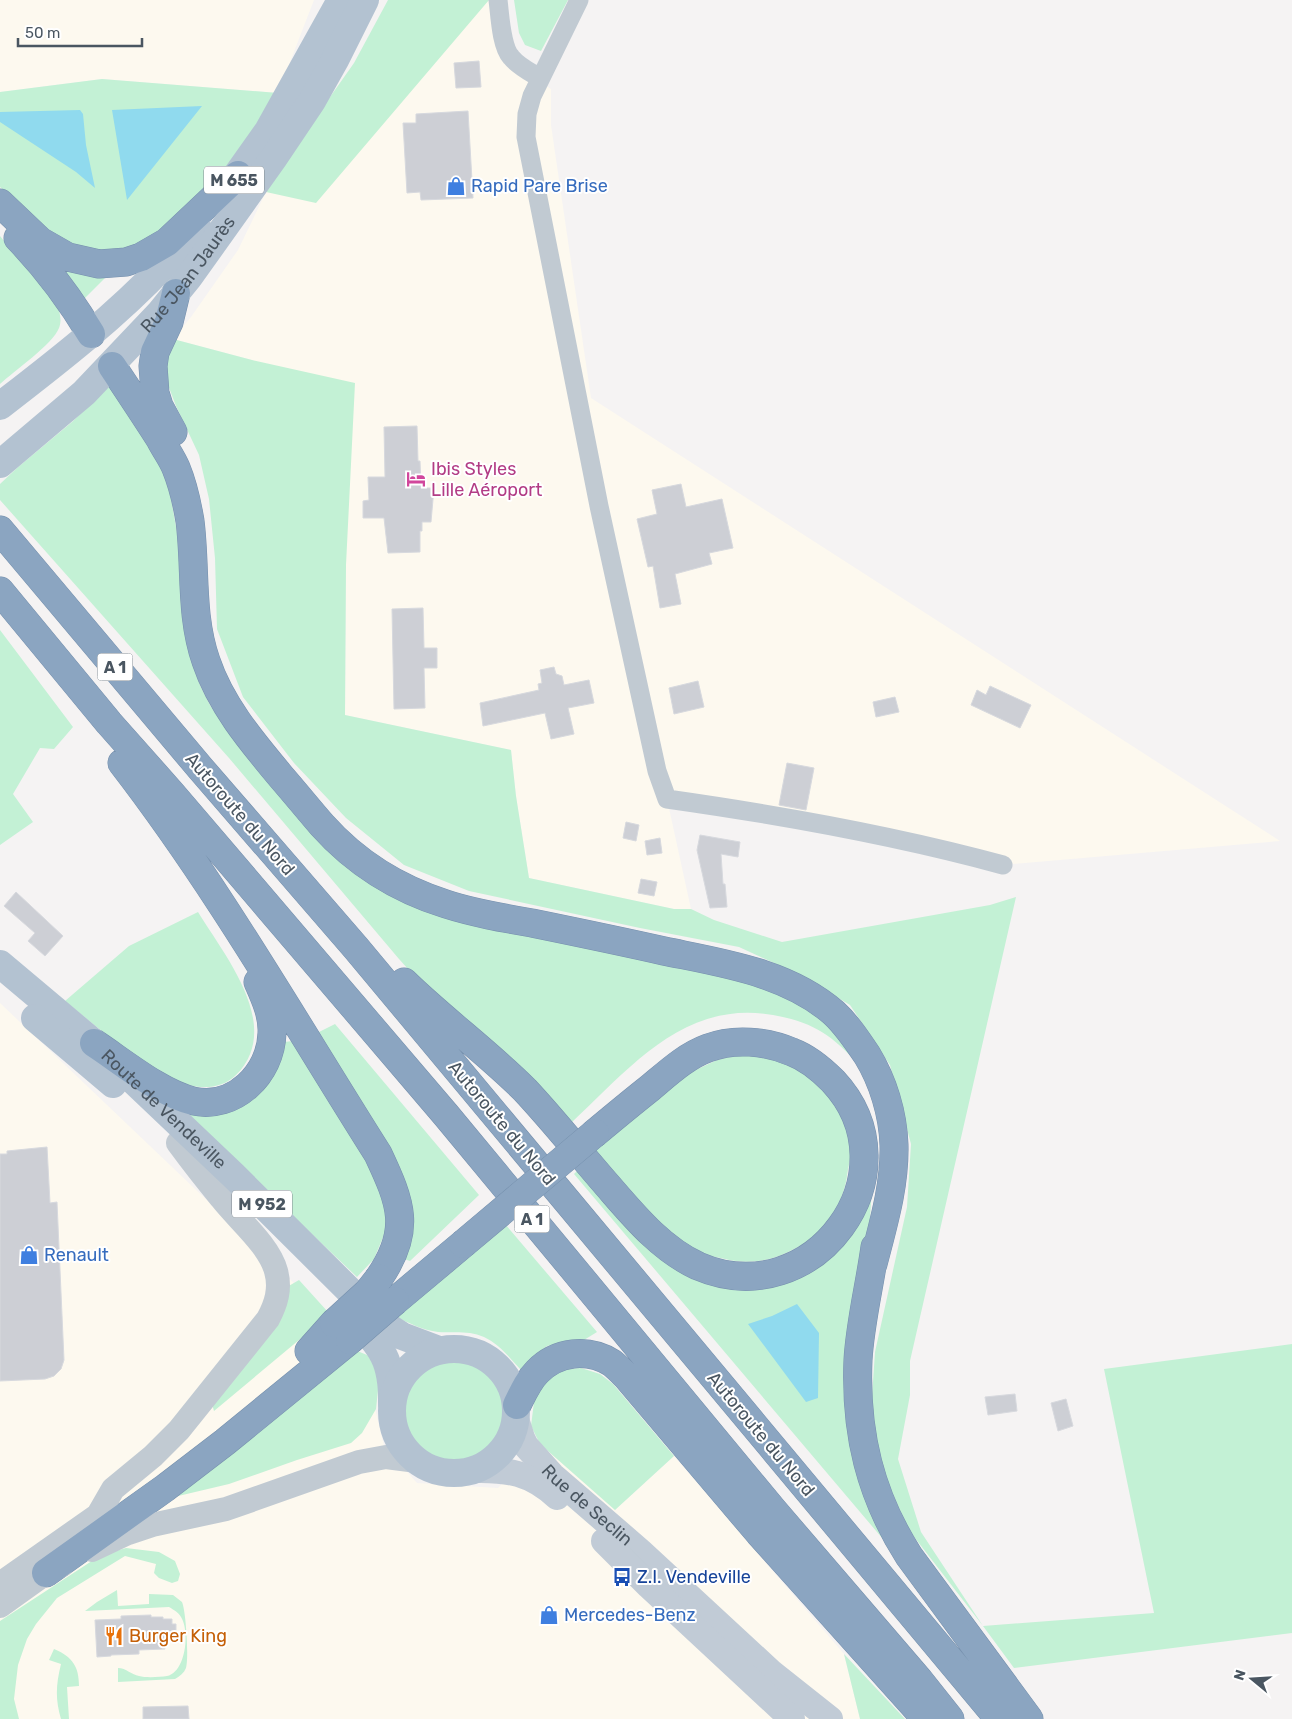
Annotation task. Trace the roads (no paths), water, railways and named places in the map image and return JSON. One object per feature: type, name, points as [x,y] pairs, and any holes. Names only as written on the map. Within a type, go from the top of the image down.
[{"type":"highway","points":[[0,204],[40,241],[68,257],[99,264],[120,263],[141,257],[167,242],[238,175]]},
{"type":"highway","points":[[0,220],[48,272],[75,308],[91,334]]},
{"type":"highway","points":[[175,464],[180,446],[159,406],[153,380],[153,366],[155,352],[169,322],[176,293]]},
{"type":"highway","points":[[112,366],[175,464],[189,519],[196,622],[203,653],[212,678],[236,720],[323,826],[367,866],[390,880],[445,904],[729,965],[765,976],[811,997],[833,1012],[858,1040],[871,1062],[880,1081],[892,1124],[894,1145],[889,1200],[873,1264]]},
{"type":"highway","name":"Autoroute du Nord","points":[[0,530],[201,769],[356,948],[999,1719]]},
{"type":"highway","name":"A 1","points":[[0,591],[109,723],[179,802],[446,1115],[773,1510],[919,1680],[950,1719]]},
{"type":"highway","points":[[109,723],[111,748],[152,801],[235,924],[378,1154],[394,1188],[399,1205],[399,1236],[388,1264],[388,1290]]},
{"type":"highway","points":[[94,1043],[167,1091],[194,1101],[213,1102],[229,1099],[245,1089],[256,1077],[265,1061],[272,1033],[270,1013],[264,996],[237,944],[235,924]]},
{"type":"highway","points":[[46,1573],[226,1442],[341,1331],[388,1290],[460,1239],[590,1129],[675,1067],[699,1052],[717,1045],[729,1043],[763,1043],[802,1056],[820,1069],[842,1090],[853,1109],[860,1130],[864,1167],[857,1196],[840,1227],[828,1243],[804,1261],[782,1271],[760,1275],[730,1275],[700,1266],[673,1251],[645,1227],[524,1090],[424,1002],[378,952],[356,948]]},
{"type":"highway","points":[[590,1129],[669,1051],[686,1040],[723,1028],[746,1025],[768,1027],[786,1032],[809,1042],[830,1056],[851,1077],[869,1107],[876,1128],[879,1150],[880,1213],[858,1358],[858,1406],[864,1449],[878,1497],[909,1556],[1029,1719]]},
{"type":"highway","points":[[98,1515],[224,1423],[309,1351],[341,1331]]},
{"type":"highway","points":[[517,1412],[528,1383],[536,1372],[558,1357],[569,1354],[582,1354],[597,1357],[612,1364],[626,1376],[759,1533],[926,1719]]},
{"type":"main road","name":"Rue Jean Jaurès","points":[[91,334],[165,264],[238,175],[353,8]]},
{"type":"main road","name":"Rue Jean Jaurès","points":[[112,366],[176,293],[224,230],[312,101],[353,8]]},
{"type":"main road","points":[[91,334],[112,366]]},
{"type":"main road","points":[[0,462],[84,368],[92,345],[91,334]]},
{"type":"main road","name":"M 655","points":[[0,406],[91,334]]},
{"type":"main road","name":"M 655","points":[[0,462],[84,394],[112,366]]},
{"type":"main road","name":"Route de Vendeville","points":[[0,964],[94,1043],[234,1176],[382,1323],[402,1336],[439,1350]]},
{"type":"main road","name":"Route de Vendeville","points":[[0,988],[121,1091],[178,1143],[353,1316],[374,1339],[388,1363],[391,1376],[392,1403]]},
{"type":"main road","points":[[451,1348],[464,1349],[488,1358],[507,1377],[514,1393],[517,1412],[511,1436],[502,1451],[489,1463],[473,1470],[448,1473],[432,1469],[417,1461],[405,1450],[397,1436],[392,1420],[392,1403],[396,1387],[404,1373],[423,1356],[439,1350],[451,1348]]},
{"type":"main road","name":"Rue de Seclin","points":[[517,1412],[522,1438],[526,1446],[552,1475],[646,1557],[772,1673],[830,1719]]},
{"type":"main road","name":"Rue de Seclin","points":[[473,1470],[512,1472],[546,1488],[792,1719]]},
{"type":"street","points":[[353,8],[376,6],[378,0]]},
{"type":"street","points":[[498,0],[505,45],[509,55],[540,78]]},
{"type":"street","points":[[579,0],[532,96],[526,137],[599,506],[657,771],[667,799],[833,826],[938,847],[1003,865]]},
{"type":"street","points":[[0,1584],[98,1515],[113,1489],[153,1456],[179,1430],[268,1319],[277,1299],[278,1278],[271,1258],[221,1199],[178,1143]]},
{"type":"street","points":[[0,1606],[46,1573],[128,1533],[175,1519],[226,1509],[359,1462],[386,1458],[417,1461]]},
{"type":"water","points":[[202,106],[127,200],[112,110]]},
{"type":"water","points":[[80,110],[83,114],[86,145],[95,188],[76,172],[0,122],[0,112]]},
{"type":"water","points":[[797,1304],[819,1333],[818,1398],[806,1402],[748,1324],[772,1316]]},
{"type":"place","name":"Rapid Pare Brise","points":[[456,186]]},
{"type":"place","name":"Ibis Styles Lille Aéroport","points":[[416,479]]},
{"type":"place","name":"Renault","points":[[29,1255]]},
{"type":"place","name":"Z.I. Vendeville","points":[[622,1577]]},
{"type":"place","name":"Mercedes-Benz","points":[[549,1615]]},
{"type":"place","name":"Burger King","points":[[114,1636]]}]
